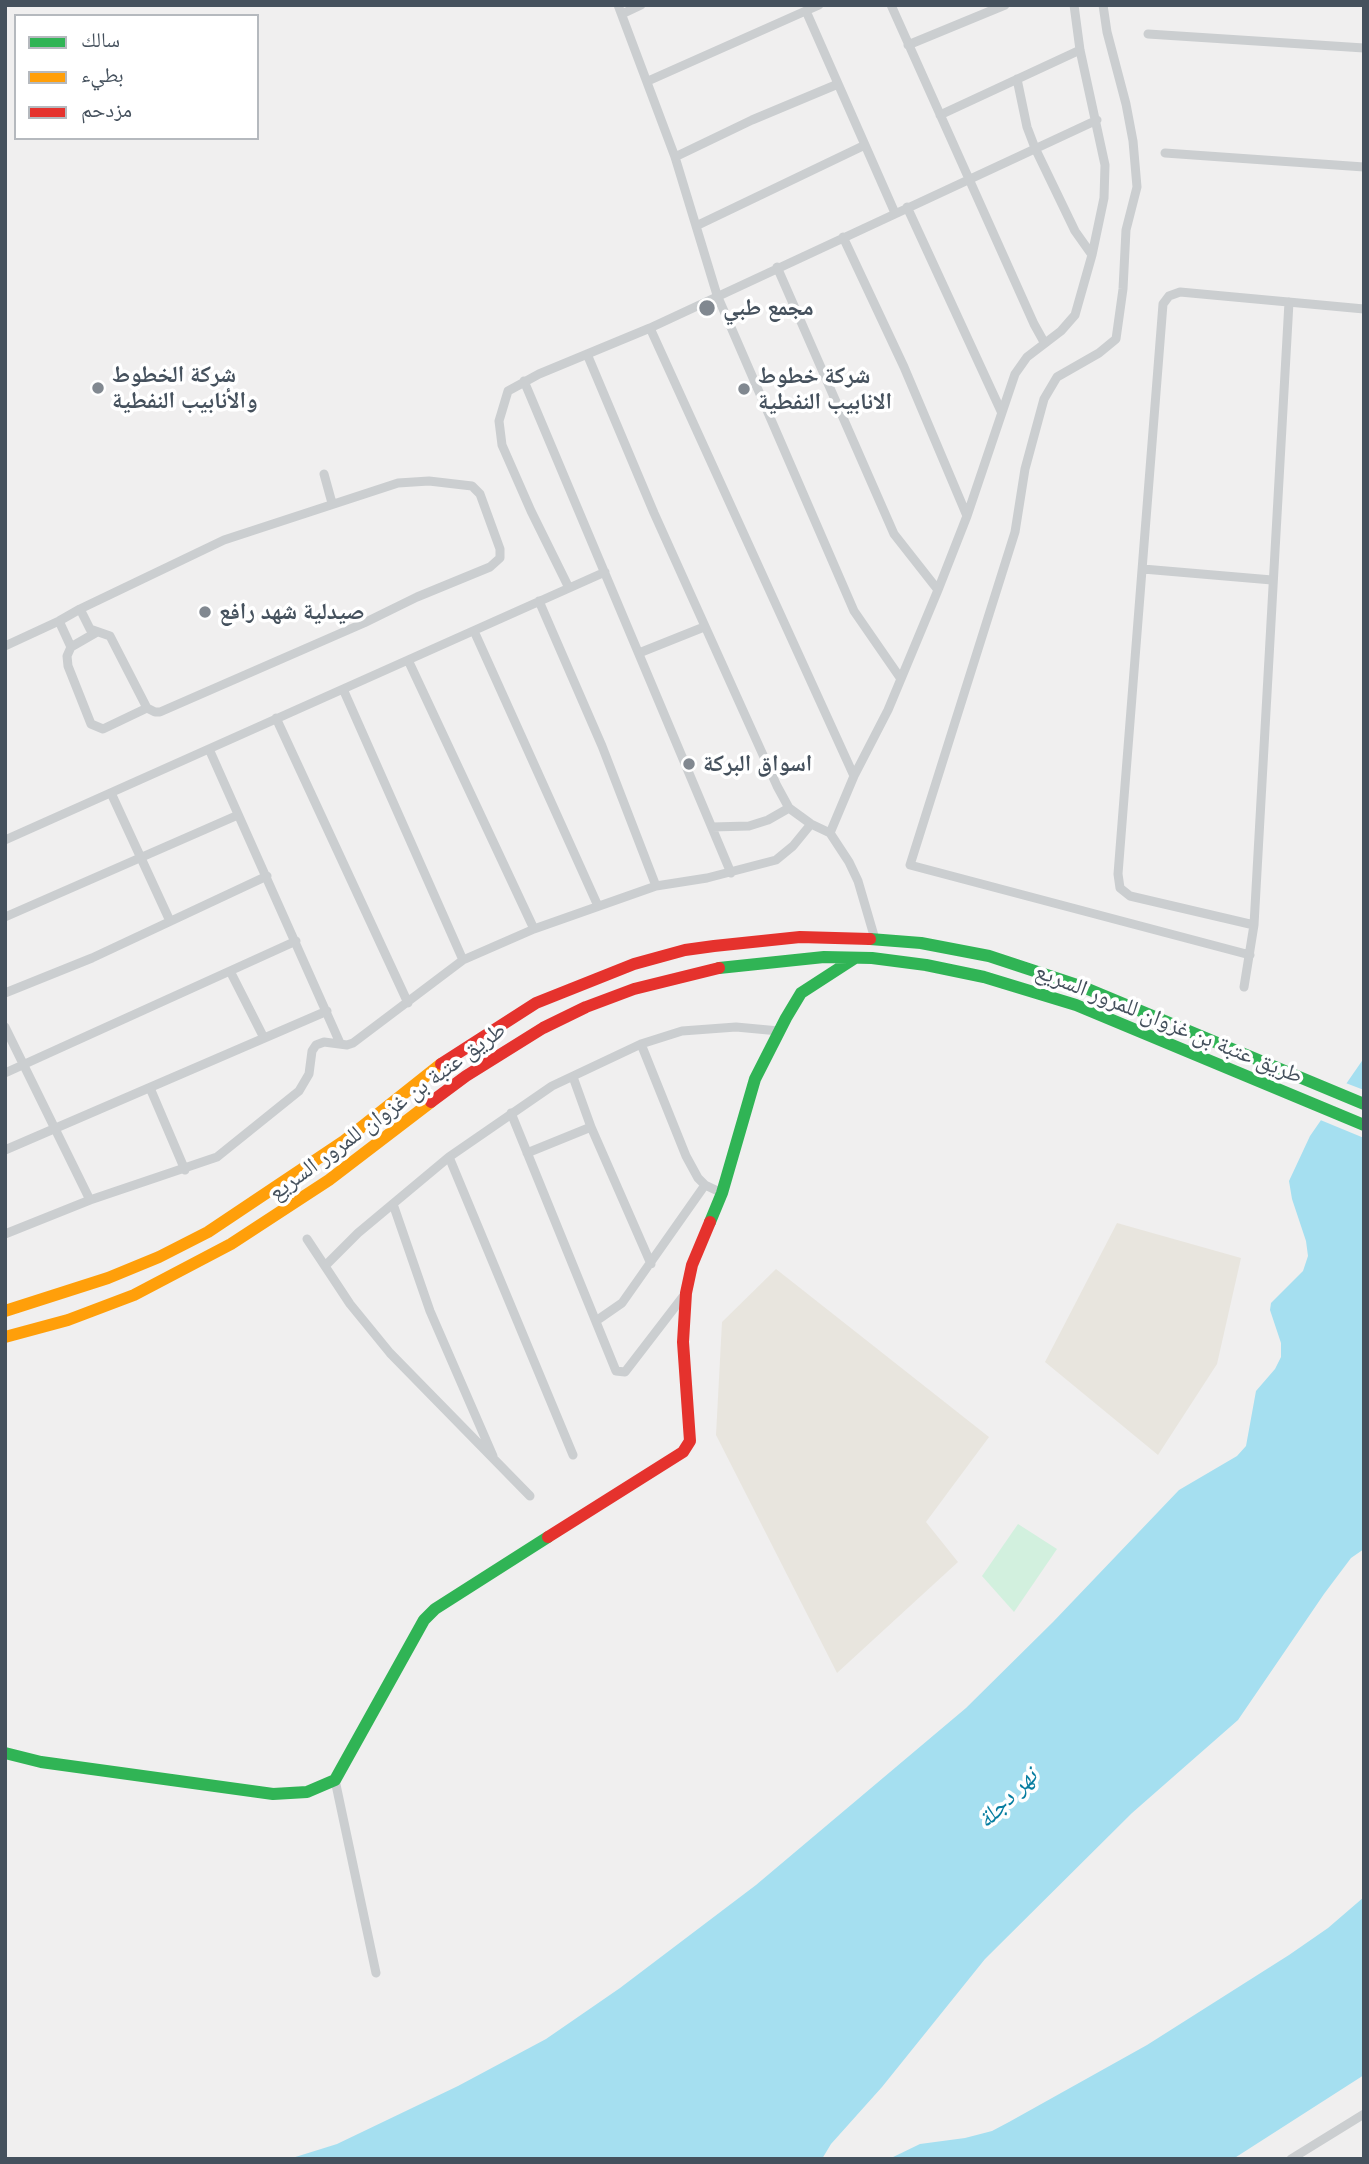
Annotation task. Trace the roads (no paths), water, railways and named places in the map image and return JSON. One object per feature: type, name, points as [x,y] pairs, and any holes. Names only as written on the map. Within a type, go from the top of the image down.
[{"type":"main road","name":"طريق عتبة بن غزوان للمرور السريع","points":[[5,1311],[108,1278],[159,1257],[208,1232],[344,1141],[443,1063],[506,1021],[560,992],[634,964],[704,947],[800,937],[875,939],[989,956],[1052,976],[1364,1104]]},
{"type":"main road","name":"طريق عتبة بن غزوان للمرور السريع","points":[[5,1337],[68,1320],[112,1304],[177,1275],[220,1251],[297,1203],[430,1102],[494,1057],[543,1028],[586,1007],[652,983],[716,968],[803,959],[855,958],[899,961],[985,977],[1056,998],[1364,1125]]},
{"type":"main road","points":[[5,1753],[41,1762],[273,1794],[307,1792],[335,1780],[424,1620],[435,1609],[683,1452],[690,1441],[683,1342],[686,1293],[692,1265],[722,1193],[755,1079],[801,993],[855,958]]},
{"type":"street","points":[[641,5],[620,10],[675,157],[717,295],[854,611],[901,679]]},
{"type":"street","points":[[648,81],[819,5]]},
{"type":"street","points":[[891,5],[1044,342]]},
{"type":"street","points":[[908,45],[1005,5]]},
{"type":"street","points":[[830,833],[854,776],[888,710],[938,590],[967,516],[1015,374],[1027,357],[1061,331],[1075,315],[1104,198],[1105,165],[1080,50],[1074,5]]},
{"type":"street","points":[[1103,5],[1133,141],[1137,187],[1126,230],[1123,289],[1115,339],[1099,354],[1057,377],[1044,400],[1025,469],[1015,532],[910,865],[1250,956]]},
{"type":"street","points":[[806,11],[895,213]]},
{"type":"street","points":[[1148,34],[1364,48]]},
{"type":"street","points":[[940,115],[1080,50]]},
{"type":"street","points":[[1017,79],[1027,127],[1035,148],[1075,231],[1092,255]]},
{"type":"street","points":[[675,157],[752,120],[838,84]]},
{"type":"street","points":[[569,589],[502,445],[499,421],[508,391],[524,381],[650,328],[1097,120]]},
{"type":"street","points":[[696,226],[865,145]]},
{"type":"street","points":[[1165,153],[1364,167]]},
{"type":"street","points":[[907,207],[1001,411]]},
{"type":"street","points":[[843,237],[904,367],[967,516]]},
{"type":"street","points":[[777,267],[894,534],[938,590]]},
{"type":"street","points":[[1254,925],[1130,896],[1120,888],[1118,874],[1163,304],[1169,296],[1180,292],[1364,309]]},
{"type":"street","points":[[1244,987],[1254,925],[1289,302]]},
{"type":"street","points":[[650,328],[854,776]]},
{"type":"street","points":[[587,354],[704,627],[789,808],[811,824],[830,833],[858,881],[875,939]]},
{"type":"street","points":[[524,381],[731,873]]},
{"type":"street","points":[[324,474],[332,503]]},
{"type":"street","points":[[5,646],[59,621],[80,609],[225,540],[332,503],[408,481],[467,484],[480,494],[500,549],[500,558],[490,567],[416,597],[364,623],[160,712],[147,708],[110,636],[90,629],[80,609]]},
{"type":"street","points":[[1143,569],[1272,580]]},
{"type":"street","points":[[5,840],[605,572]]},
{"type":"street","points":[[540,601],[602,746],[656,886]]},
{"type":"street","points":[[59,621],[71,646]]},
{"type":"street","points":[[639,653],[704,627]]},
{"type":"street","points":[[474,631],[598,906]]},
{"type":"street","points":[[97,632],[71,646],[67,656],[68,666],[91,724],[103,729],[147,708]]},
{"type":"street","points":[[408,660],[534,929]]},
{"type":"street","points":[[343,689],[463,960]]},
{"type":"street","points":[[276,719],[408,1003]]},
{"type":"street","points":[[209,749],[340,1043]]},
{"type":"street","points":[[111,793],[170,921]]},
{"type":"street","points":[[712,827],[749,826],[768,820],[789,808]]},
{"type":"street","points":[[5,917],[238,815]]},
{"type":"street","points":[[5,1234],[90,1200],[217,1157],[299,1091],[309,1074],[312,1051],[316,1045],[324,1042],[353,1043],[463,960],[534,929],[656,886],[731,873],[776,860],[793,846],[811,824]]},
{"type":"street","points":[[5,993],[92,958],[267,876]]},
{"type":"street","points":[[5,1073],[296,941]]},
{"type":"street","points":[[230,971],[264,1038]]},
{"type":"street","points":[[5,1150],[327,1011]]},
{"type":"street","points":[[5,1027],[90,1200]]},
{"type":"street","points":[[326,1265],[358,1233],[449,1157],[552,1086],[641,1044],[682,1031],[736,1027],[779,1031]]},
{"type":"street","points":[[641,1044],[675,1132],[698,1178],[705,1185],[722,1193]]},
{"type":"street","points":[[573,1077],[591,1127],[651,1264]]},
{"type":"street","points":[[150,1088],[185,1170]]},
{"type":"street","points":[[511,1113],[616,1371],[625,1372],[686,1293]]},
{"type":"street","points":[[527,1153],[591,1127]]},
{"type":"street","points":[[449,1157],[573,1454]]},
{"type":"street","points":[[596,1321],[622,1303],[705,1185]]},
{"type":"street","points":[[393,1204],[430,1311],[496,1463]]},
{"type":"street","points":[[307,1239],[350,1304],[390,1353],[530,1496]]},
{"type":"street","points":[[335,1780],[376,1973]]},
{"type":"street","points":[[1291,2159],[1364,2114]]},
{"type":"water","name":"نهر دجلة","points":[[1364,1058],[1364,1549],[1351,1558],[1324,1594],[1238,1720],[1132,1813],[985,1959],[882,2087],[831,2144],[822,2159],[289,2159],[337,2144],[458,2086],[546,2039],[620,1988],[756,1885],[966,1708],[1053,1622],[1179,1490],[1237,1456],[1246,1446],[1256,1391],[1275,1369],[1281,1357],[1281,1343],[1270,1310],[1271,1303],[1303,1271],[1308,1256],[1289,1181],[1310,1136]]},
{"type":"water","points":[[1364,1897],[1364,2075],[1233,2159],[889,2159],[920,2144],[965,2138],[992,2131],[1009,2122],[1147,2045],[1289,1955],[1328,1928]]},
{"type":"place","name":"مجمع طبي","points":[[707,308]]},
{"type":"place","name":"شركة الخطوط والأنابيب النفطية","points":[[98,388]]},
{"type":"place","name":"شركة خطوط الانابيب النفطية","points":[[744,389]]},
{"type":"place","name":"صيدلية شهد رافع","points":[[205,612]]},
{"type":"place","name":"اسواق البركة","points":[[689,764]]}]
